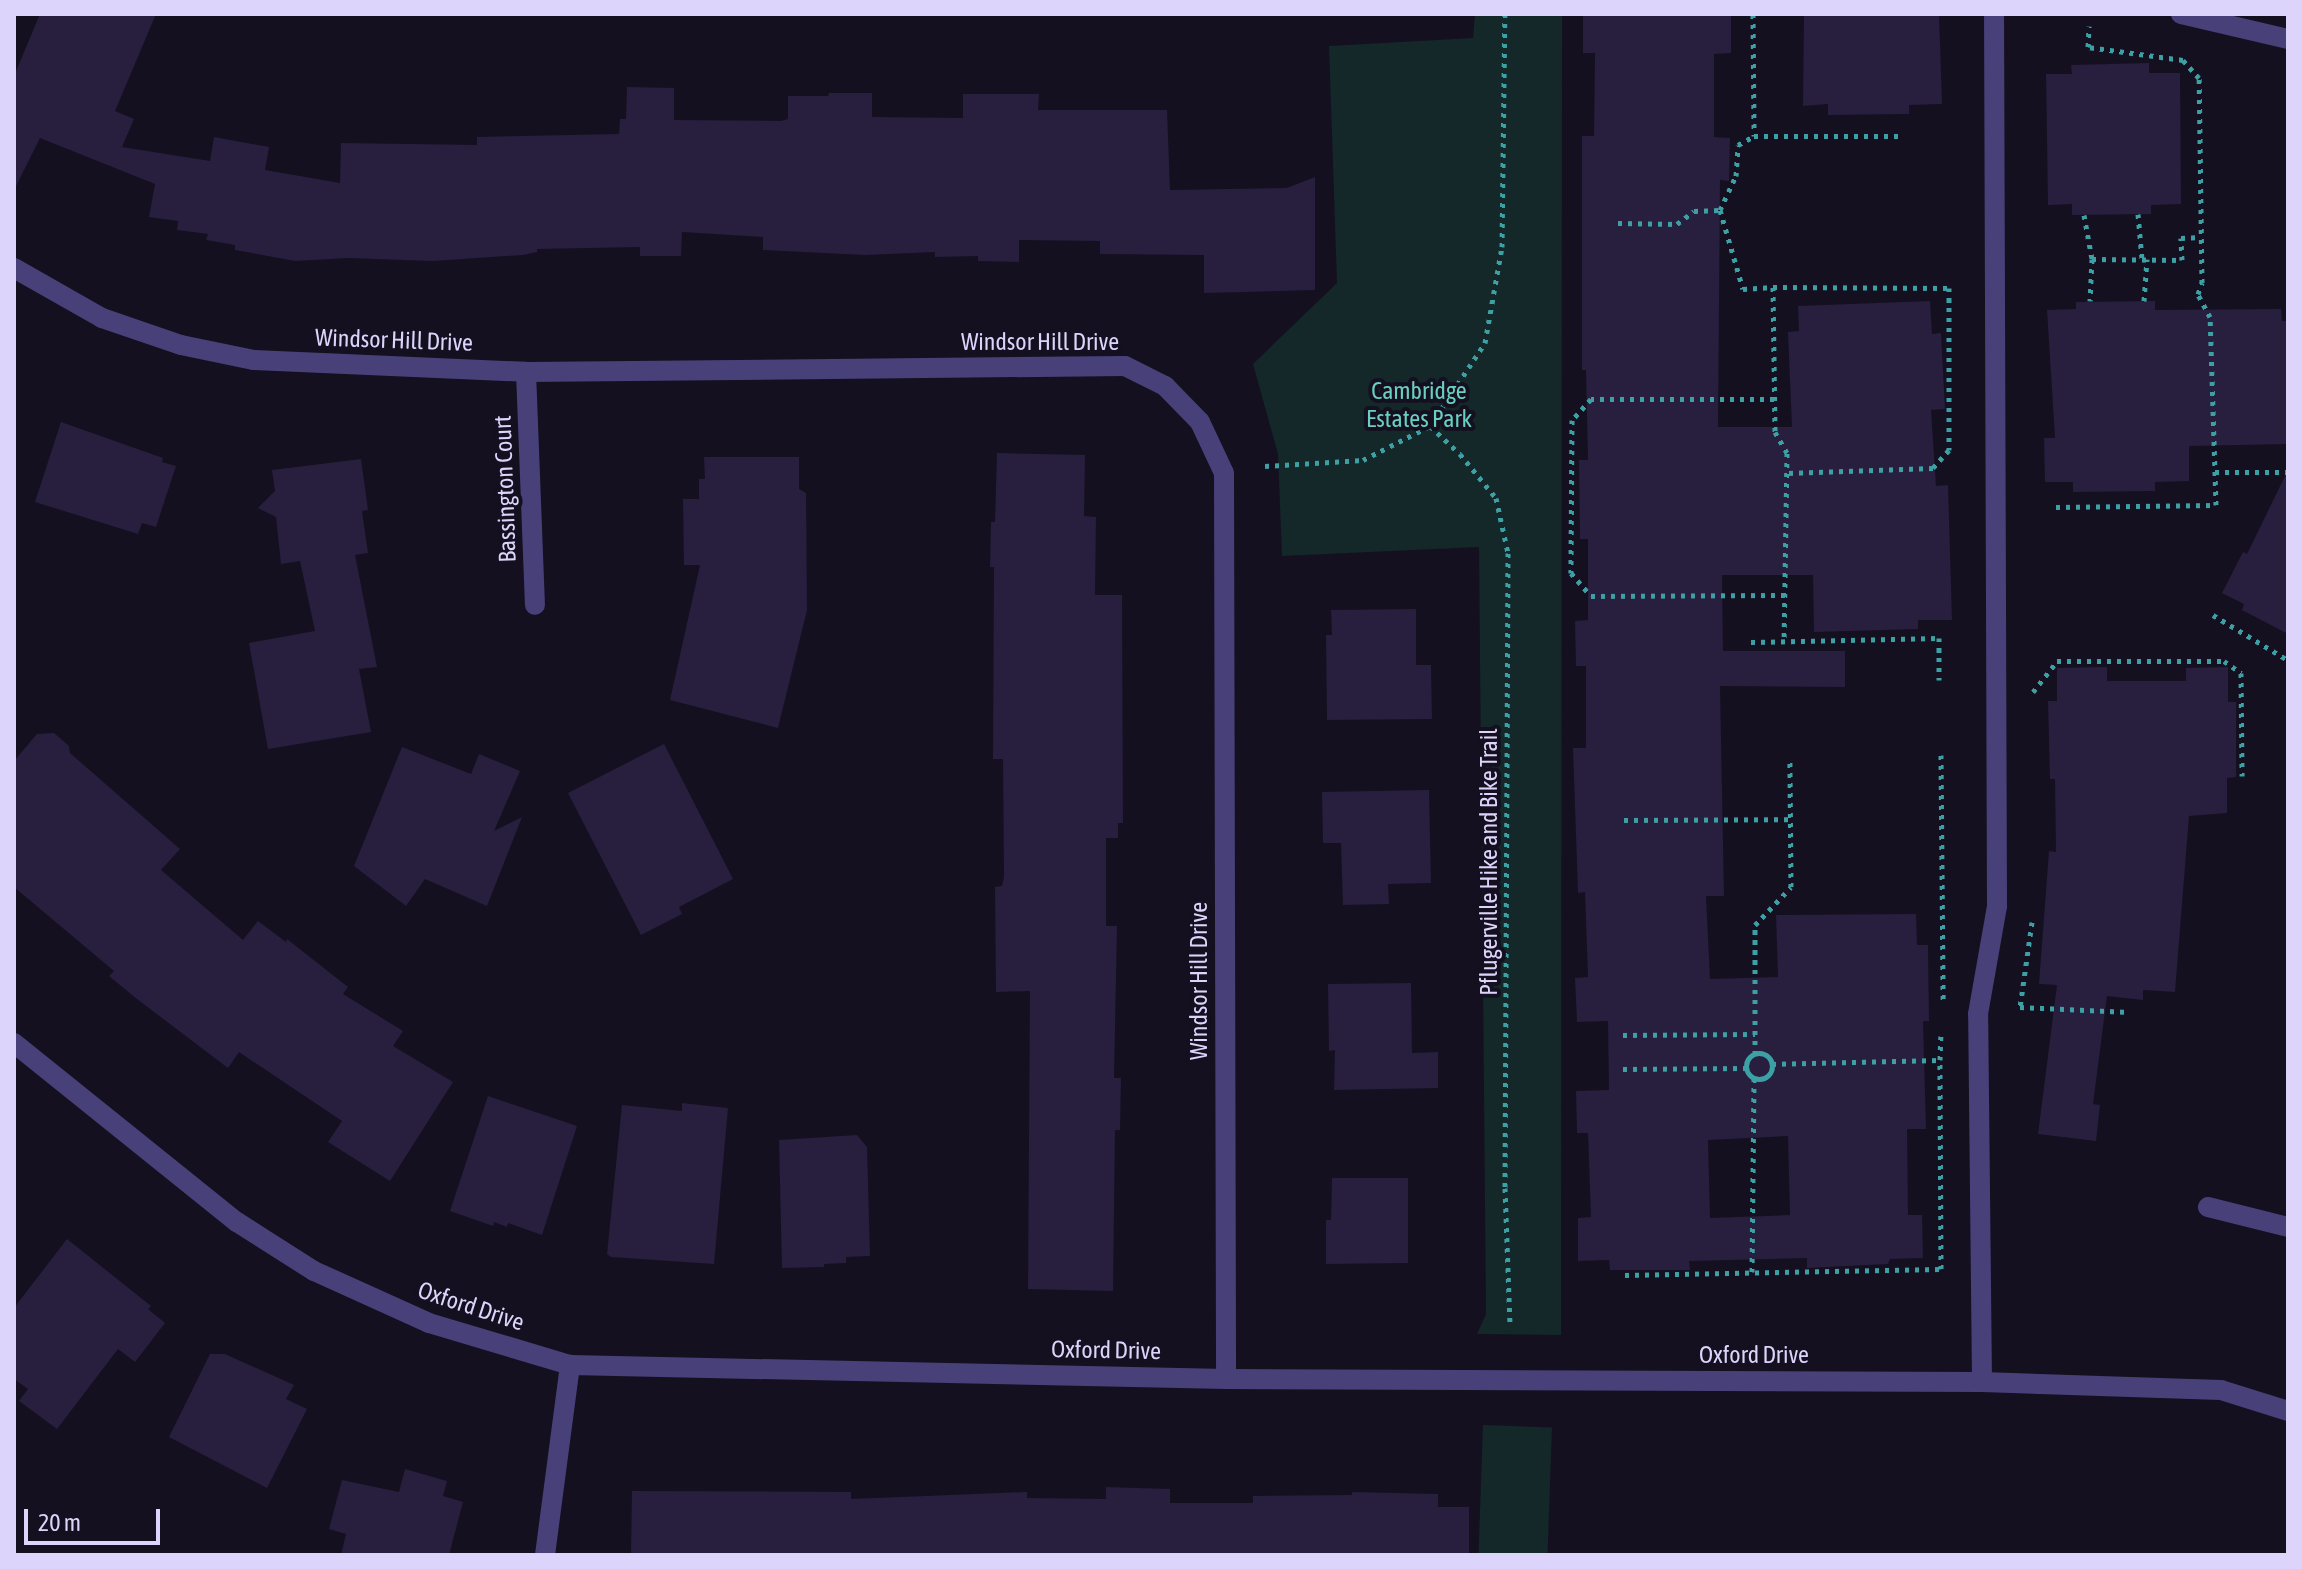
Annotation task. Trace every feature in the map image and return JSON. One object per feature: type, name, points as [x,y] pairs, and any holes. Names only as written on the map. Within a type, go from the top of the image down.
[{"type":"street","points":[[1982,1382],[1978,1014],[1997,906],[1994,14]]},
{"type":"street","points":[[2181,14],[2288,39]]},
{"type":"street","name":"Windsor Hill Drive","points":[[14,268],[102,318],[181,345],[254,360],[526,372],[1125,366],[1165,386],[1200,422],[1224,473],[1226,1379]]},
{"type":"street","name":"Bassington Court","points":[[526,372],[535,605]]},
{"type":"street","name":"Oxford Drive","points":[[14,1043],[237,1222],[314,1271],[429,1323],[570,1365],[1226,1379],[1982,1382],[2221,1390],[2288,1411]]},
{"type":"street","points":[[2208,1207],[2288,1227]]},
{"type":"street","points":[[545,1555],[570,1365]]},
{"type":"path","points":[[1265,466],[1363,460],[1430,426],[1485,343],[1502,247],[1505,14]]},
{"type":"path","points":[[1753,14],[1754,136]]},
{"type":"path","points":[[2056,507],[2216,505],[2210,317],[2198,294],[2202,283],[2199,78],[2183,60],[2088,47],[2089,26]]},
{"type":"path","points":[[1787,473],[1933,468],[1949,450],[1949,288],[1743,289],[1720,210],[1736,176],[1738,145],[1754,136],[1899,136]]},
{"type":"path","points":[[1618,223],[1677,224],[1694,211],[1720,210]]},
{"type":"path","points":[[2138,214],[2144,259],[2144,301]]},
{"type":"path","points":[[2084,215],[2092,259],[2090,301]]},
{"type":"path","points":[[2092,259],[2182,260],[2181,238],[2201,237]]},
{"type":"path","points":[[1773,287],[1775,432],[1787,453],[1784,642]]},
{"type":"path","points":[[1774,399],[1591,399],[1572,420],[1571,573],[1591,596],[1785,595]]},
{"type":"path","name":"Pflugerville Hike and Bike Trail","points":[[1430,426],[1460,454],[1496,498],[1508,553],[1505,1188],[1510,1326]]},
{"type":"path","points":[[2215,472],[2288,472]]},
{"type":"path","points":[[2213,615],[2288,660]]},
{"type":"path","points":[[1751,642],[1939,638],[1939,680]]},
{"type":"path","points":[[2033,705],[2033,689],[2057,661],[2224,661],[2241,673],[2242,776]]},
{"type":"path","points":[[1941,755],[1945,948],[1942,1012]]},
{"type":"path","points":[[1755,1054],[1755,925],[1791,887],[1790,760]]},
{"type":"path","points":[[1624,820],[1791,819]]},
{"type":"path","points":[[2032,913],[2020,1007],[2129,1012]]},
{"type":"path","points":[[1625,1275],[1941,1269],[1942,1028]]},
{"type":"path","points":[[1623,1035],[1755,1034]]},
{"type":"path","points":[[1752,1272],[1754,1078],[1747,1068],[1750,1056],[1755,1054],[1765,1054],[1772,1064]]},
{"type":"path","points":[[1772,1064],[1940,1060]]},
{"type":"path","points":[[1754,1078],[1767,1076],[1772,1064]]},
{"type":"path","points":[[1623,1069],[1747,1068]]},
{"type":"green space","name":"Cambridge Estates Park","points":[[1475,14],[1562,14],[1561,1335],[1477,1334],[1486,1314],[1479,547],[1282,556],[1278,454],[1253,364],[1337,283],[1329,46],[1473,38]]},
{"type":"green space","points":[[1483,1425],[1552,1427],[1548,1555],[1478,1555]]},
{"type":"building","points":[[40,14],[156,14],[115,111],[134,119],[122,147],[210,161],[214,137],[269,147],[265,170],[340,183],[341,143],[477,145],[477,137],[619,134],[620,119],[626,119],[627,87],[674,88],[674,120],[781,121],[788,119],[788,96],[828,96],[829,93],[872,93],[872,117],[963,118],[963,94],[1039,94],[1038,110],[1167,110],[1170,190],[1287,188],[1315,177],[1315,290],[1204,293],[1204,255],[1100,254],[1100,241],[1019,240],[1019,262],[978,261],[978,256],[935,257],[935,252],[865,255],[763,250],[763,237],[682,232],[681,256],[640,256],[640,247],[537,249],[537,252],[523,255],[433,261],[348,258],[295,261],[235,250],[235,245],[206,240],[208,234],[177,230],[178,221],[149,217],[155,184],[40,138],[14,190],[14,76]]},
{"type":"building","points":[[1583,14],[1731,14],[1731,53],[1714,54],[1714,137],[1730,138],[1729,181],[1720,180],[1718,427],[1792,427],[1788,332],[1799,331],[1798,306],[1930,301],[1932,334],[1941,333],[1945,409],[1931,410],[1936,486],[1948,485],[1952,620],[1918,620],[1918,629],[1814,632],[1813,575],[1722,575],[1723,651],[1845,651],[1845,687],[1720,686],[1724,896],[1706,896],[1710,979],[1778,977],[1776,915],[1916,914],[1917,945],[1928,945],[1929,1021],[1923,1021],[1926,1129],[1907,1129],[1908,1215],[1922,1215],[1923,1258],[1890,1259],[1888,1264],[1807,1268],[1807,1258],[1689,1261],[1690,1270],[1610,1270],[1609,1260],[1578,1261],[1578,1218],[1591,1217],[1588,1133],[1577,1133],[1576,1091],[1609,1090],[1608,1021],[1577,1022],[1575,978],[1588,977],[1585,892],[1578,893],[1573,748],[1586,748],[1586,666],[1576,666],[1575,621],[1588,620],[1588,539],[1580,539],[1579,460],[1588,460],[1586,370],[1582,370],[1582,136],[1594,136],[1595,53],[1583,53]],"holes":[[[1788,1136],[1790,1215],[1710,1218],[1708,1140]]]},
{"type":"building","points":[[1804,14],[1939,14],[1942,104],[1909,105],[1909,114],[1828,115],[1828,104],[1803,106]]},
{"type":"building","points":[[2149,63],[2149,73],[2180,73],[2181,204],[2151,205],[2151,214],[2072,215],[2072,204],[2048,205],[2046,74],[2072,74],[2071,65]]},
{"type":"building","points":[[2155,301],[2155,310],[2281,309],[2282,321],[2288,321],[2288,444],[2189,446],[2189,481],[2155,482],[2155,491],[2073,492],[2073,482],[2045,482],[2044,438],[2055,438],[2047,310],[2076,309],[2076,302]]},
{"type":"building","points":[[61,422],[163,458],[162,462],[176,466],[156,527],[142,523],[138,534],[35,502]]},
{"type":"building","points":[[997,453],[1085,455],[1084,516],[1096,517],[1095,595],[1122,595],[1123,823],[1118,823],[1118,838],[1106,838],[1106,926],[1117,926],[1114,1078],[1121,1078],[1120,1130],[1115,1130],[1113,1291],[1028,1289],[1030,991],[996,992],[995,887],[1002,886],[1004,877],[1003,759],[993,759],[994,567],[990,567]]},
{"type":"building","points":[[704,457],[799,457],[799,489],[806,493],[807,610],[778,728],[670,700],[700,565],[684,565],[683,499],[699,499],[699,479],[705,479]]},
{"type":"building","points":[[361,459],[368,510],[362,511],[368,553],[355,555],[377,667],[359,669],[371,732],[268,749],[249,643],[315,631],[300,561],[281,564],[276,517],[258,508],[275,491],[272,470]]},
{"type":"building","points":[[2288,470],[2288,634],[2242,610],[2244,604],[2222,593],[2243,552],[2247,554]]},
{"type":"building","points":[[1416,609],[1416,665],[1431,665],[1432,719],[1327,720],[1326,635],[1332,635],[1331,610]]},
{"type":"building","points":[[2107,667],[2107,681],[2186,681],[2186,668],[2228,667],[2228,702],[2236,702],[2236,777],[2227,778],[2227,813],[2189,816],[2175,992],[2143,990],[2143,1000],[2107,996],[2093,1104],[2100,1105],[2096,1141],[2038,1134],[2057,985],[2039,984],[2049,851],[2056,852],[2055,779],[2050,779],[2048,701],[2057,701],[2057,668]]},
{"type":"building","points":[[54,733],[69,746],[70,753],[180,849],[161,870],[243,940],[258,921],[286,942],[287,939],[348,987],[343,994],[403,1031],[393,1046],[453,1082],[390,1181],[328,1142],[342,1121],[239,1052],[228,1068],[109,976],[114,971],[14,887],[14,761],[37,734]]},
{"type":"building","points":[[664,744],[733,879],[679,907],[682,914],[641,935],[568,793]]},
{"type":"building","points":[[402,747],[471,774],[479,754],[520,771],[494,831],[522,817],[487,906],[425,879],[406,906],[354,866]]},
{"type":"building","points":[[1429,790],[1431,883],[1388,884],[1389,904],[1343,905],[1341,843],[1323,843],[1322,792]]},
{"type":"building","points":[[1411,983],[1412,1053],[1438,1052],[1438,1088],[1334,1090],[1335,1050],[1329,1051],[1328,984]]},
{"type":"building","points":[[488,1096],[577,1126],[542,1235],[508,1223],[507,1227],[494,1222],[493,1226],[450,1211]]},
{"type":"building","points":[[682,1103],[728,1108],[714,1264],[611,1257],[607,1254],[622,1105],[682,1111]]},
{"type":"building","points":[[857,1135],[867,1147],[870,1256],[846,1257],[846,1263],[824,1264],[824,1267],[782,1268],[779,1140]]},
{"type":"building","points":[[1332,1178],[1408,1178],[1408,1263],[1326,1264],[1326,1220],[1331,1220]]},
{"type":"building","points":[[67,1239],[151,1306],[148,1309],[165,1323],[135,1362],[118,1349],[57,1429],[19,1401],[28,1389],[14,1379],[14,1308]]},
{"type":"building","points":[[210,1354],[225,1354],[294,1385],[286,1399],[307,1409],[267,1488],[169,1437]]},
{"type":"building","points":[[405,1469],[447,1481],[443,1496],[463,1502],[449,1555],[341,1555],[346,1534],[329,1529],[342,1480],[399,1492]]},
{"type":"building","points":[[1106,1487],[1170,1489],[1170,1503],[1253,1503],[1253,1496],[1352,1495],[1352,1492],[1438,1494],[1438,1507],[1469,1507],[1469,1555],[631,1555],[632,1491],[851,1492],[851,1499],[1027,1492],[1027,1498],[1106,1499]]}]
